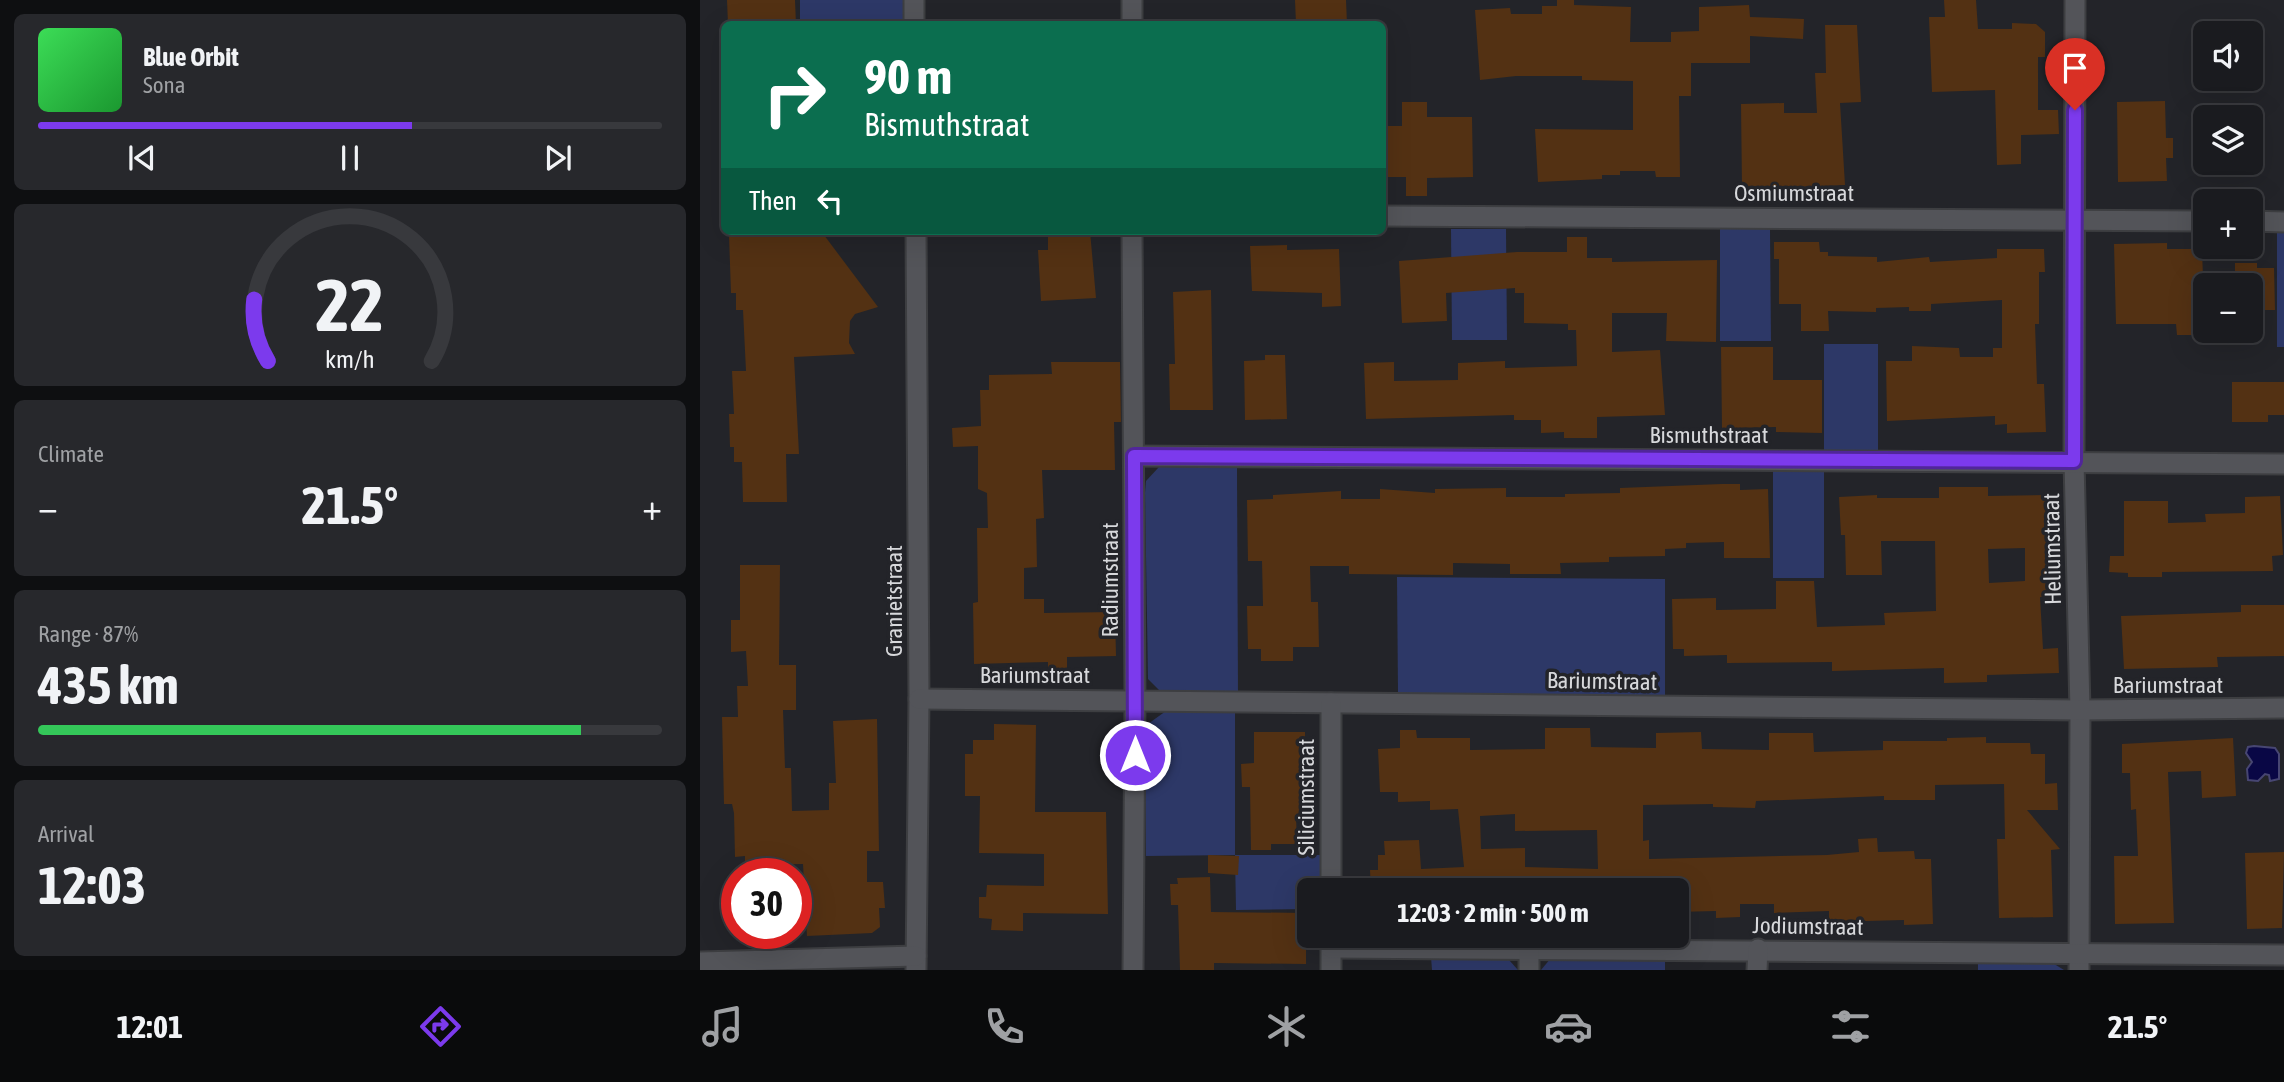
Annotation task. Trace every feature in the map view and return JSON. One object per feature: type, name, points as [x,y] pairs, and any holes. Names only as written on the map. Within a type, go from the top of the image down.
[{"type":"street","points":[[914,0],[914,21]]},
{"type":"street","points":[[1132,0],[1132,21]]},
{"type":"street","name":"Heliumstraat","points":[[2075,0],[2074,461],[2080,710],[2079,962]]},
{"type":"street","name":"Osmiumstraat","points":[[1386,216],[2193,221]]},
{"type":"street","points":[[2263,221],[2284,222]]},
{"type":"street","name":"Granietstraat","points":[[916,235],[919,699],[916,963]]},
{"type":"street","name":"Radiumstraat","points":[[1132,235],[1135,701],[1133,970]]},
{"type":"street","name":"Bismuthstraat","points":[[1134,456],[2284,464]]},
{"type":"street","name":"Bariumstraat","points":[[919,699],[2080,710],[2284,708]]},
{"type":"street","name":"Siliciumstraat","points":[[1331,703],[1331,878]]},
{"type":"street","points":[[1331,948],[1331,970]]},
{"type":"street","points":[[1529,948],[1529,970]]},
{"type":"street","name":"Jodiumstraat","points":[[1644,948],[1758,949],[2079,962],[2284,955]]},
{"type":"street","points":[[1757,970],[1758,949]]},
{"type":"street","points":[[700,962],[916,963]]},
{"type":"shaded area","points":[[800,0],[904,0],[904,21],[800,21]]},
{"type":"shaded area","points":[[1451,229],[1506,229],[1507,340],[1452,340]]},
{"type":"shaded area","points":[[1720,229],[1770,229],[1771,341],[1720,341]]},
{"type":"shaded area","points":[[2277,230],[2284,230],[2284,347],[2277,347]]},
{"type":"shaded area","points":[[1824,344],[1878,344],[1878,451],[1824,451]]},
{"type":"shaded area","points":[[1159,467],[1237,468],[1238,693],[1161,692],[1148,679],[1145,493],[1146,481]]},
{"type":"shaded area","points":[[1773,470],[1824,470],[1824,578],[1773,578]]},
{"type":"shaded area","points":[[1397,577],[1665,579],[1665,696],[1398,693]]},
{"type":"shaded area","points":[[1166,711],[1235,711],[1235,855],[1146,856],[1145,726]]},
{"type":"shaded area","points":[[2248,747],[2275,748],[2279,754],[2279,779],[2270,781],[2269,775],[2265,774],[2258,781],[2248,780],[2247,769],[2252,762],[2246,753]]},
{"type":"shaded area","points":[[1235,855],[1321,855],[1321,878],[1297,878],[1297,909],[1236,910]]},
{"type":"shaded area","points":[[1665,955],[1665,970],[1541,970],[1551,958]]},
{"type":"shaded area","points":[[1497,956],[1509,960],[1518,970],[1432,970],[1431,957]]},
{"type":"shaded area","points":[[1978,961],[2051,962],[2064,970],[1978,970]]},
{"type":"building","points":[[727,0],[795,0],[796,21],[728,21]]},
{"type":"building","points":[[1295,0],[1346,0],[1347,21],[1296,21]]},
{"type":"building","points":[[1557,0],[1574,0],[1574,5],[1631,7],[1630,42],[1671,42],[1671,32],[1699,31],[1699,7],[1749,5],[1750,17],[1804,19],[1803,39],[1750,36],[1750,63],[1691,63],[1691,96],[1679,96],[1680,177],[1656,177],[1655,171],[1620,171],[1620,175],[1602,175],[1602,179],[1538,182],[1535,129],[1633,130],[1633,81],[1582,80],[1582,76],[1516,76],[1480,80],[1475,10],[1510,8],[1511,14],[1542,14],[1542,6],[1557,6]]},
{"type":"building","points":[[1944,0],[1976,0],[1978,29],[2012,29],[2012,23],[2036,24],[2045,32],[2045,57],[2038,57],[2038,110],[2058,110],[2059,134],[2021,135],[2021,164],[1997,165],[1995,90],[1932,92],[1929,17],[1945,17]]},
{"type":"building","points":[[1825,25],[1857,25],[1861,102],[1840,103],[1845,185],[1742,189],[1741,104],[1784,103],[1784,113],[1817,113],[1815,73],[1826,73]]},
{"type":"building","points":[[2165,101],[2166,138],[2173,138],[2173,158],[2166,158],[2167,181],[2118,182],[2117,102]]},
{"type":"building","points":[[1402,102],[1427,102],[1427,117],[1472,117],[1473,177],[1427,178],[1427,196],[1406,196],[1406,177],[1386,177],[1386,126],[1402,126]]},
{"type":"building","points":[[729,235],[824,235],[878,307],[855,314],[850,321],[849,343],[855,354],[794,357],[799,454],[786,454],[787,502],[743,502],[742,462],[734,462],[734,447],[730,447],[729,414],[734,414],[732,371],[746,371],[743,310],[736,310],[736,293],[731,293]]},
{"type":"building","points":[[1048,235],[1090,235],[1096,298],[1041,301],[1038,250],[1048,250]]},
{"type":"building","points":[[1567,237],[1587,237],[1587,258],[1612,258],[1612,262],[1717,260],[1716,342],[1666,341],[1667,313],[1612,313],[1612,352],[1660,350],[1665,415],[1597,417],[1597,438],[1564,438],[1564,432],[1541,433],[1541,420],[1514,420],[1514,415],[1366,419],[1364,363],[1394,362],[1394,381],[1458,380],[1458,363],[1505,361],[1505,368],[1577,366],[1576,330],[1568,330],[1568,324],[1524,323],[1524,293],[1515,293],[1515,288],[1446,293],[1447,321],[1402,323],[1399,261],[1517,252],[1567,252]]},
{"type":"building","points":[[1774,242],[1819,242],[1820,252],[1828,252],[1828,256],[1877,257],[1877,262],[1929,257],[1930,262],[1997,258],[1997,249],[2044,249],[2045,272],[2039,272],[2039,324],[2035,324],[2037,384],[2044,384],[2046,432],[2007,433],[2007,424],[1995,425],[1995,416],[1887,421],[1886,361],[1912,361],[1912,346],[1959,348],[1960,357],[1993,357],[1993,348],[2002,348],[2002,300],[1931,304],[1931,311],[1909,311],[1909,307],[1876,308],[1876,312],[1828,311],[1829,331],[1801,331],[1801,304],[1779,304],[1779,259],[1774,259]]},
{"type":"building","points":[[2167,243],[2167,249],[2193,249],[2193,259],[2202,259],[2203,273],[2193,273],[2193,335],[2177,335],[2176,324],[2116,324],[2114,244]]},
{"type":"building","points":[[1287,245],[1287,250],[1339,249],[1341,306],[1322,307],[1322,293],[1252,291],[1250,246]]},
{"type":"building","points":[[2235,263],[2257,263],[2257,268],[2274,268],[2275,310],[2263,310],[2263,273],[2235,273]]},
{"type":"building","points":[[1211,290],[1213,410],[1170,410],[1169,364],[1175,364],[1173,292]]},
{"type":"building","points":[[1721,347],[1773,347],[1773,380],[1822,380],[1822,433],[1776,432],[1776,427],[1722,428]]},
{"type":"building","points":[[1265,355],[1285,355],[1287,419],[1245,420],[1244,361],[1265,360]]},
{"type":"building","points":[[1051,362],[1120,362],[1121,422],[1114,422],[1115,470],[1042,470],[1044,518],[1036,519],[1037,567],[1024,568],[1024,599],[1044,599],[1044,613],[1115,612],[1116,656],[1067,657],[1067,675],[1048,675],[1048,662],[974,664],[973,603],[978,602],[977,528],[988,528],[987,493],[978,489],[978,446],[953,447],[952,428],[981,426],[980,390],[989,390],[989,375],[1052,374]]},
{"type":"building","points":[[2232,382],[2284,382],[2284,415],[2268,415],[2268,422],[2232,422]]},
{"type":"building","points":[[1740,484],[1740,490],[1768,489],[1770,558],[1724,558],[1724,542],[1686,543],[1686,548],[1665,549],[1665,556],[1609,557],[1609,562],[1560,563],[1561,574],[1510,574],[1510,564],[1453,563],[1453,575],[1349,574],[1349,566],[1310,566],[1311,602],[1318,602],[1319,647],[1293,647],[1293,661],[1261,661],[1261,649],[1248,649],[1247,606],[1263,606],[1262,561],[1248,561],[1247,500],[1273,499],[1273,495],[1341,491],[1341,499],[1380,499],[1380,489],[1435,493],[1435,489],[1506,488],[1506,497],[1565,497],[1565,494],[1620,493],[1620,488]]},
{"type":"building","points":[[1939,487],[1988,487],[1988,496],[2050,495],[2049,581],[2052,597],[2040,597],[2043,649],[2058,648],[2059,673],[1987,675],[1987,682],[1944,683],[1944,668],[1832,671],[1832,662],[1727,663],[1727,655],[1684,656],[1684,649],[1673,649],[1672,599],[1716,598],[1716,610],[1776,609],[1776,581],[1814,581],[1817,627],[1885,625],[1884,613],[1936,611],[1935,541],[1881,541],[1882,575],[1846,575],[1845,535],[1841,535],[1839,497],[1877,495],[1877,498],[1939,498]],"holes":[[[2025,548],[2025,581],[1989,583],[1988,549]]]},
{"type":"building","points":[[2280,496],[2283,555],[2272,556],[2273,571],[2162,572],[2162,577],[2128,577],[2128,573],[2109,572],[2110,556],[2124,556],[2124,501],[2168,501],[2168,523],[2206,522],[2205,514],[2245,513],[2245,497]]},
{"type":"building","points":[[740,565],[780,565],[779,665],[796,665],[796,710],[783,710],[785,768],[791,768],[792,811],[829,810],[829,783],[836,783],[833,721],[877,719],[879,851],[867,851],[867,882],[883,882],[885,908],[879,908],[880,927],[872,933],[812,936],[812,858],[735,857],[734,813],[732,804],[724,804],[722,717],[738,717],[737,686],[748,686],[746,651],[731,652],[731,620],[740,620]]},
{"type":"building","points":[[2241,605],[2284,605],[2284,656],[2217,657],[2218,667],[2124,669],[2121,616],[2241,612]]},
{"type":"building","points":[[994,724],[1036,725],[1035,812],[1106,812],[1108,914],[1023,913],[1023,931],[991,930],[992,919],[979,918],[979,897],[986,897],[987,885],[1044,886],[1044,854],[979,853],[980,796],[965,796],[965,754],[973,754],[973,740],[994,740]]},
{"type":"building","points":[[1545,728],[1590,728],[1591,747],[1656,748],[1656,733],[1701,732],[1702,749],[1769,750],[1769,733],[1813,733],[1814,752],[1883,750],[1883,741],[1947,741],[1947,738],[1986,737],[1986,743],[2030,743],[2031,754],[2045,754],[2045,784],[2057,783],[2058,810],[2027,810],[2060,849],[2051,850],[2053,917],[1999,918],[1997,839],[2005,839],[2004,784],[1935,785],[1935,800],[1884,800],[1884,796],[1756,801],[1755,808],[1713,807],[1713,804],[1643,805],[1643,841],[1649,840],[1649,859],[1827,855],[1859,852],[1858,839],[1877,838],[1878,852],[1914,851],[1915,859],[1931,859],[1933,924],[1904,925],[1904,920],[1829,922],[1829,911],[1774,913],[1774,904],[1740,904],[1740,917],[1716,918],[1716,911],[1689,912],[1689,878],[1370,878],[1370,870],[1378,870],[1378,855],[1385,855],[1384,841],[1419,840],[1421,869],[1464,867],[1458,809],[1430,810],[1430,801],[1398,802],[1398,792],[1380,792],[1378,749],[1400,748],[1400,730],[1416,730],[1417,738],[1470,738],[1470,750],[1545,749]],"holes":[[[1515,814],[1515,831],[1597,830],[1598,869],[1525,867],[1525,848],[1481,849],[1480,816]]]},
{"type":"building","points":[[1254,732],[1305,732],[1306,816],[1296,816],[1297,844],[1271,844],[1271,850],[1251,850],[1250,787],[1242,787],[1241,764],[1254,763]]},
{"type":"building","points":[[2233,738],[2236,796],[2202,798],[2201,771],[2168,772],[2174,923],[2115,924],[2114,856],[2138,856],[2136,809],[2131,810],[2130,773],[2122,773],[2122,744]]},
{"type":"building","points":[[2284,852],[2282,928],[2247,929],[2245,853]]},
{"type":"building","points":[[1208,855],[1239,856],[1238,875],[1208,873]]},
{"type":"building","points":[[1210,877],[1211,912],[1297,913],[1297,948],[1306,948],[1306,964],[1214,963],[1214,970],[1180,970],[1178,905],[1171,905],[1170,884],[1178,884],[1177,878]]},
{"type":"route","points":[[1135,755],[1134,456],[2074,461],[2075,110]]}]
